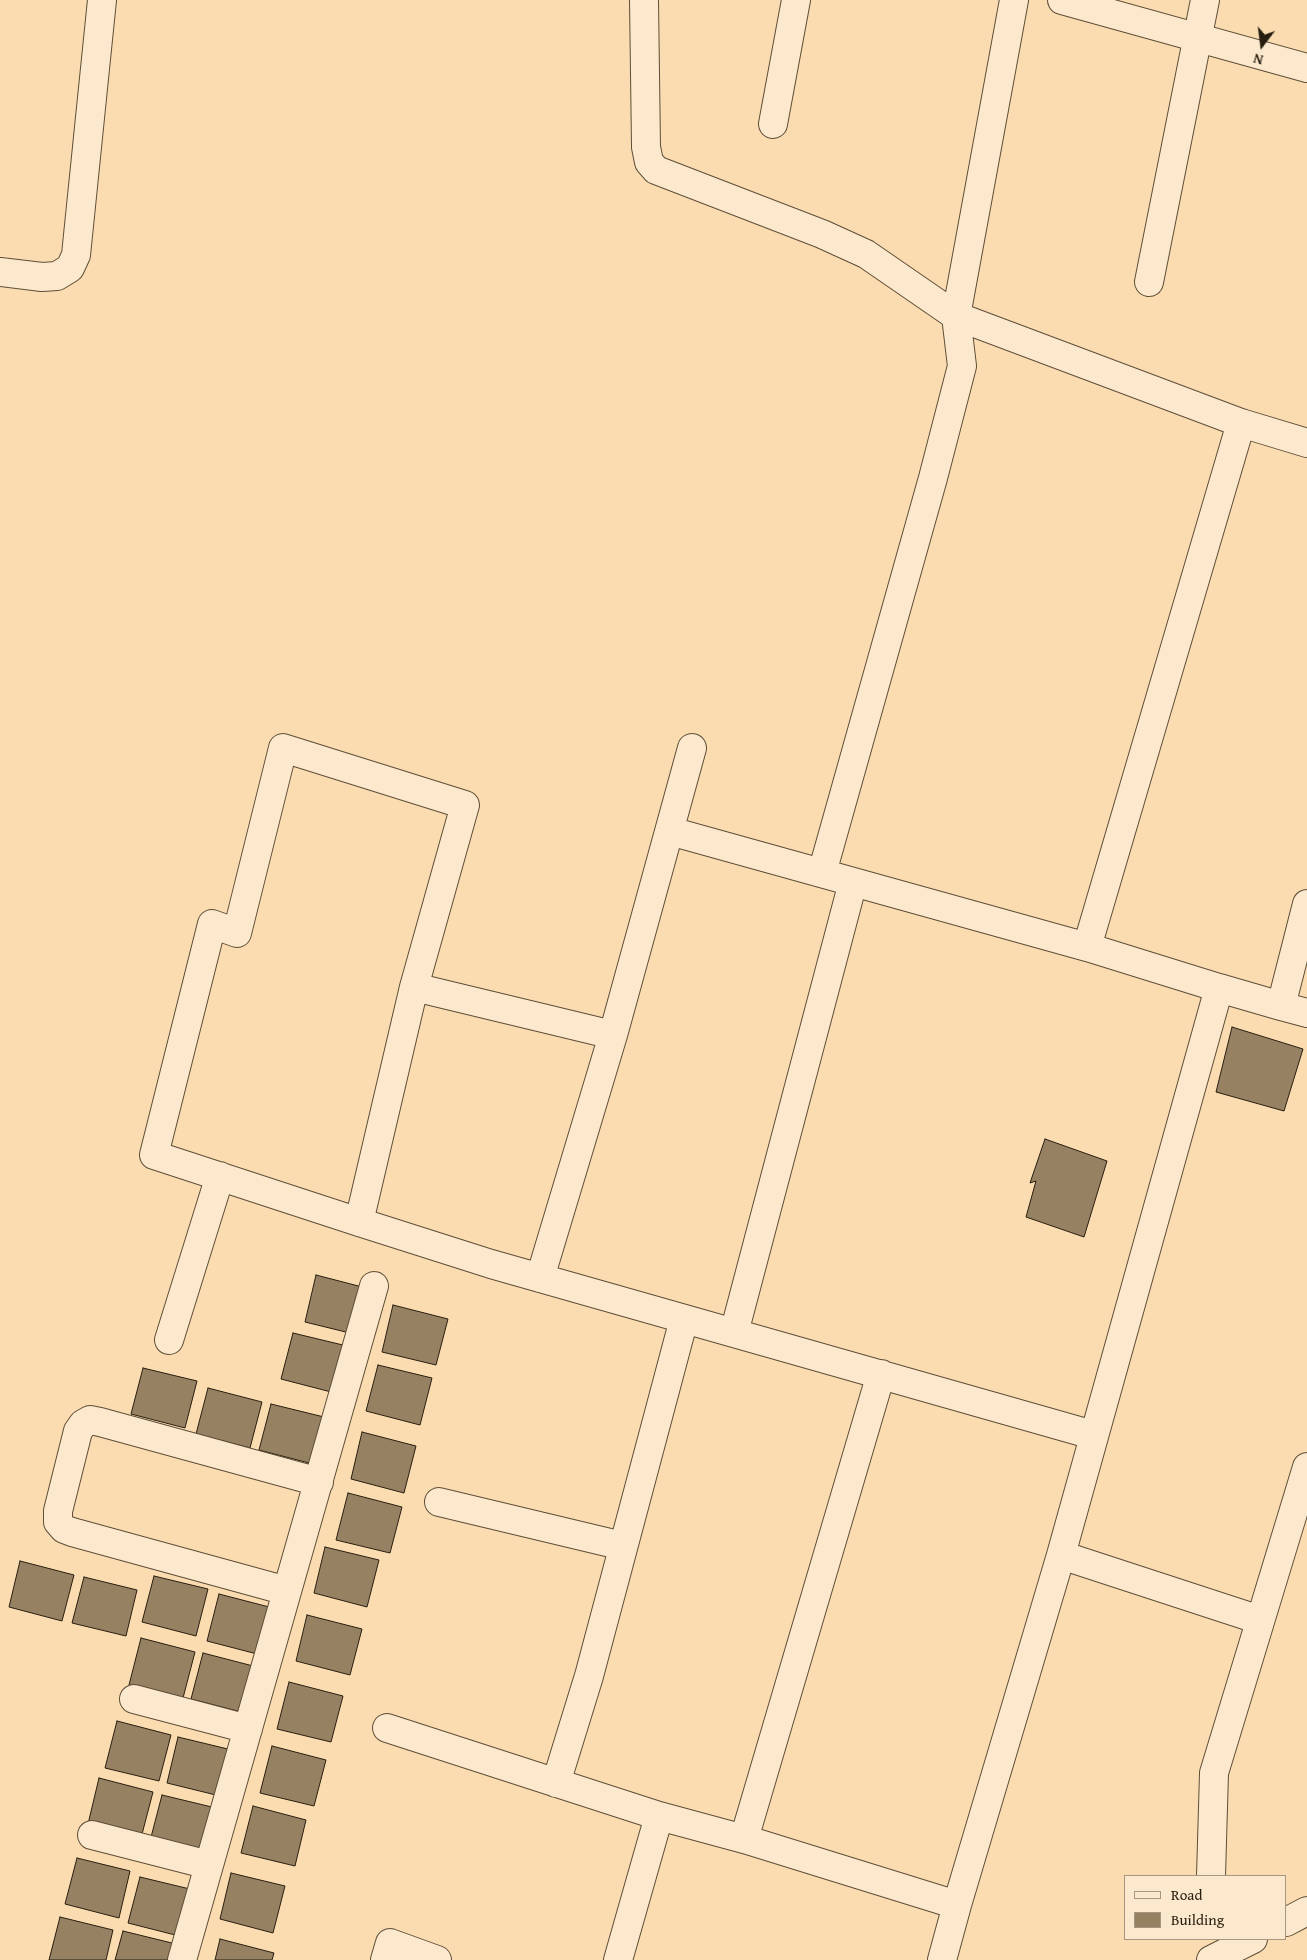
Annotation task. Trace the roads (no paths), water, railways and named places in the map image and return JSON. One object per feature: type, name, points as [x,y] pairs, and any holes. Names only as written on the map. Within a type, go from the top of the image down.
[{"type":"street","points":[[0,272],[42,277],[57,276],[70,268],[76,255],[102,0]]},
{"type":"street","points":[[644,0],[646,147],[649,162],[656,170],[822,234],[866,254],[956,316],[1241,423],[1307,443]]},
{"type":"street","points":[[772,124],[796,0]]},
{"type":"street","points":[[822,873],[933,478],[962,366],[956,316],[1014,0]]},
{"type":"street","points":[[1062,0],[1307,68]]},
{"type":"street","points":[[1149,282],[1196,37],[1205,0]]},
{"type":"street","points":[[1087,947],[1241,423]]},
{"type":"street","points":[[359,1222],[414,987],[465,805],[284,748],[238,933],[212,924],[154,1156],[359,1222],[540,1278],[1093,1434]]},
{"type":"street","points":[[540,1278],[613,1035],[692,748]]},
{"type":"street","points":[[670,831],[1087,947],[1307,1013]]},
{"type":"street","points":[[734,1333],[853,882]]},
{"type":"street","points":[[1281,1006],[1307,904]]},
{"type":"street","points":[[414,987],[613,1035]]},
{"type":"street","points":[[942,1960],[1061,1555],[1093,1434],[1219,988]]},
{"type":"street","points":[[169,1340],[220,1176]]},
{"type":"street","points":[[182,1960],[374,1286]]},
{"type":"street","points":[[556,1783],[588,1676],[684,1319]]},
{"type":"street","points":[[744,1839],[881,1374]]},
{"type":"street","points":[[287,1591],[64,1529],[58,1522],[58,1512],[78,1431],[83,1424],[90,1420],[100,1422],[319,1482]]},
{"type":"street","points":[[1211,1875],[1214,1773],[1307,1467]]},
{"type":"street","points":[[439,1502],[623,1546]]},
{"type":"street","points":[[1061,1555],[1260,1620]]},
{"type":"street","points":[[134,1699],[248,1729]]},
{"type":"street","points":[[387,1728],[659,1816],[744,1839],[957,1905]]},
{"type":"street","points":[[618,1960],[659,1816]]},
{"type":"street","points":[[92,1835],[209,1865]]},
{"type":"street","points":[[1287,1921],[1307,1911]]},
{"type":"street","points":[[1209,1940],[1209,1960],[1251,1940]]},
{"type":"street","points":[[385,1960],[390,1944],[437,1960]]}]
